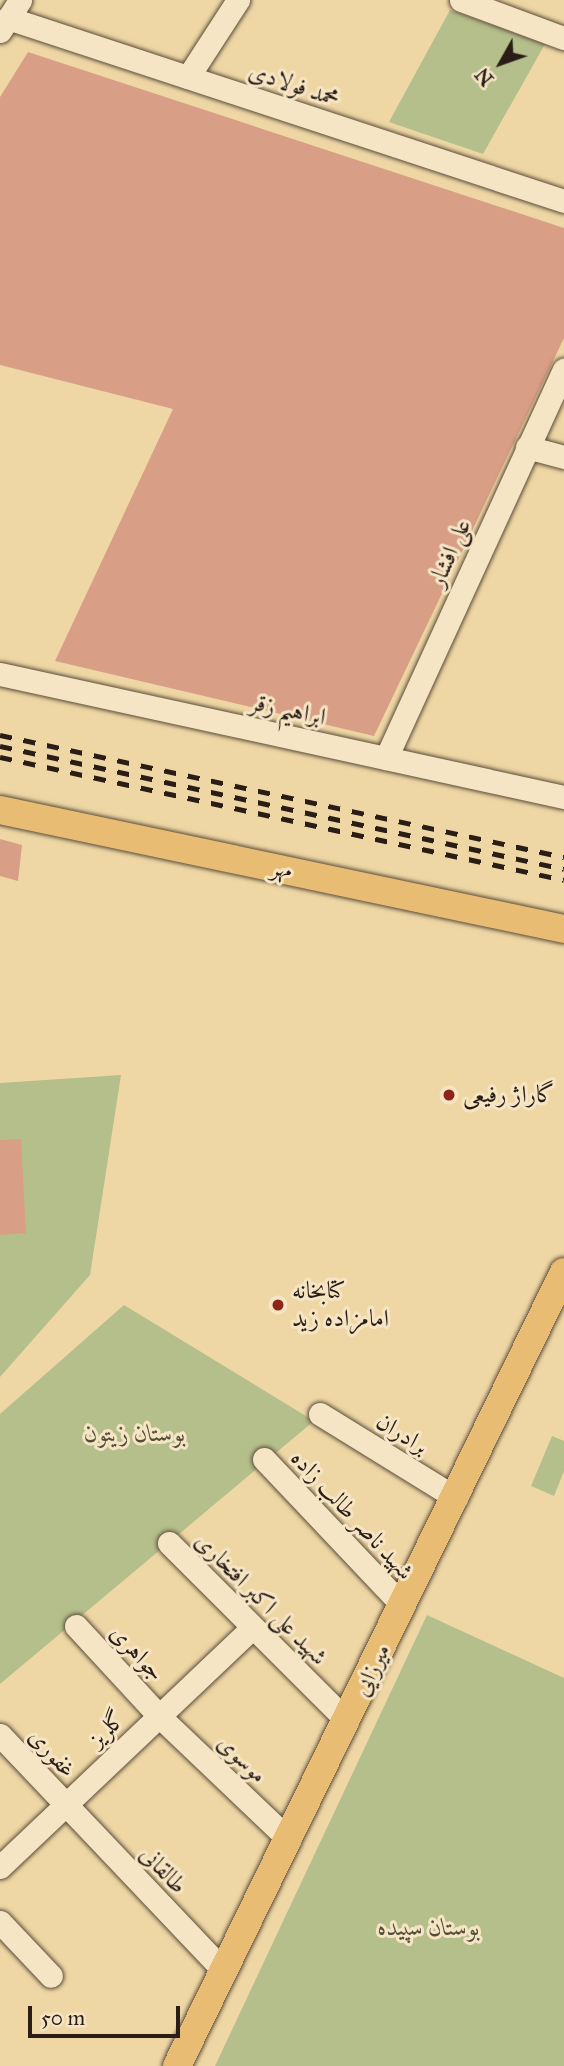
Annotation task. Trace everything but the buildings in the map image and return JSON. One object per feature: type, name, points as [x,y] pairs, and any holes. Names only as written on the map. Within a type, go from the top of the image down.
[{"type":"main road","name":"مهر","points":[[0,810],[564,929]]},
{"type":"main road","name":"میرزایی","points":[[177,2066],[564,1272]]},
{"type":"street","points":[[188,77],[238,0]]},
{"type":"street","points":[[461,0],[564,38]]},
{"type":"street","name":"محمد فولادی","points":[[9,16],[564,201]]},
{"type":"street","name":"علی افشار","points":[[386,758],[564,370]]},
{"type":"street","points":[[527,447],[564,457]]},
{"type":"street","name":"ابراهیم زقر","points":[[0,674],[564,797]]},
{"type":"street","name":"برادران","points":[[320,1414],[456,1498]]},
{"type":"street","name":"شهید ناصر طالب زاده","points":[[264,1459],[403,1606]]},
{"type":"street","name":"شهید علی اکبر افتخاری","points":[[169,1543],[251,1629],[346,1721]]},
{"type":"street","name":"جواهری","points":[[76,1626],[159,1716]]},
{"type":"street","name":"گلریز","points":[[0,1867],[251,1629]]},
{"type":"street","name":"موسوی","points":[[159,1716],[289,1840]]},
{"type":"street","name":"غفوری","points":[[0,1735],[64,1806]]},
{"type":"street","name":"طالقانی","points":[[64,1806],[224,1972]]},
{"type":"street","points":[[0,1922],[51,1976]]},
{"type":"green space","points":[[450,10],[545,44],[483,154],[389,122]]},
{"type":"green space","points":[[121,1075],[90,1275],[0,1377],[0,1083]]},
{"type":"green space","name":"بوستان زیتون","points":[[124,1305],[314,1421],[0,1684],[0,1414]]},
{"type":"green space","points":[[552,1436],[564,1441],[564,1471],[554,1496],[531,1486]]},
{"type":"green space","name":"بوستان سپیده","points":[[427,1615],[564,1678],[564,2066],[215,2066]]},
{"type":"railway","points":[[0,735],[564,857]]},
{"type":"railway","points":[[0,746],[564,869]]},
{"type":"railway","points":[[0,757],[564,880]]},
{"type":"place","name":"گاراژ رفیعی","points":[[449,1095]]},
{"type":"place","name":"کتابخانه امامزاده زید","points":[[278,1305]]}]
